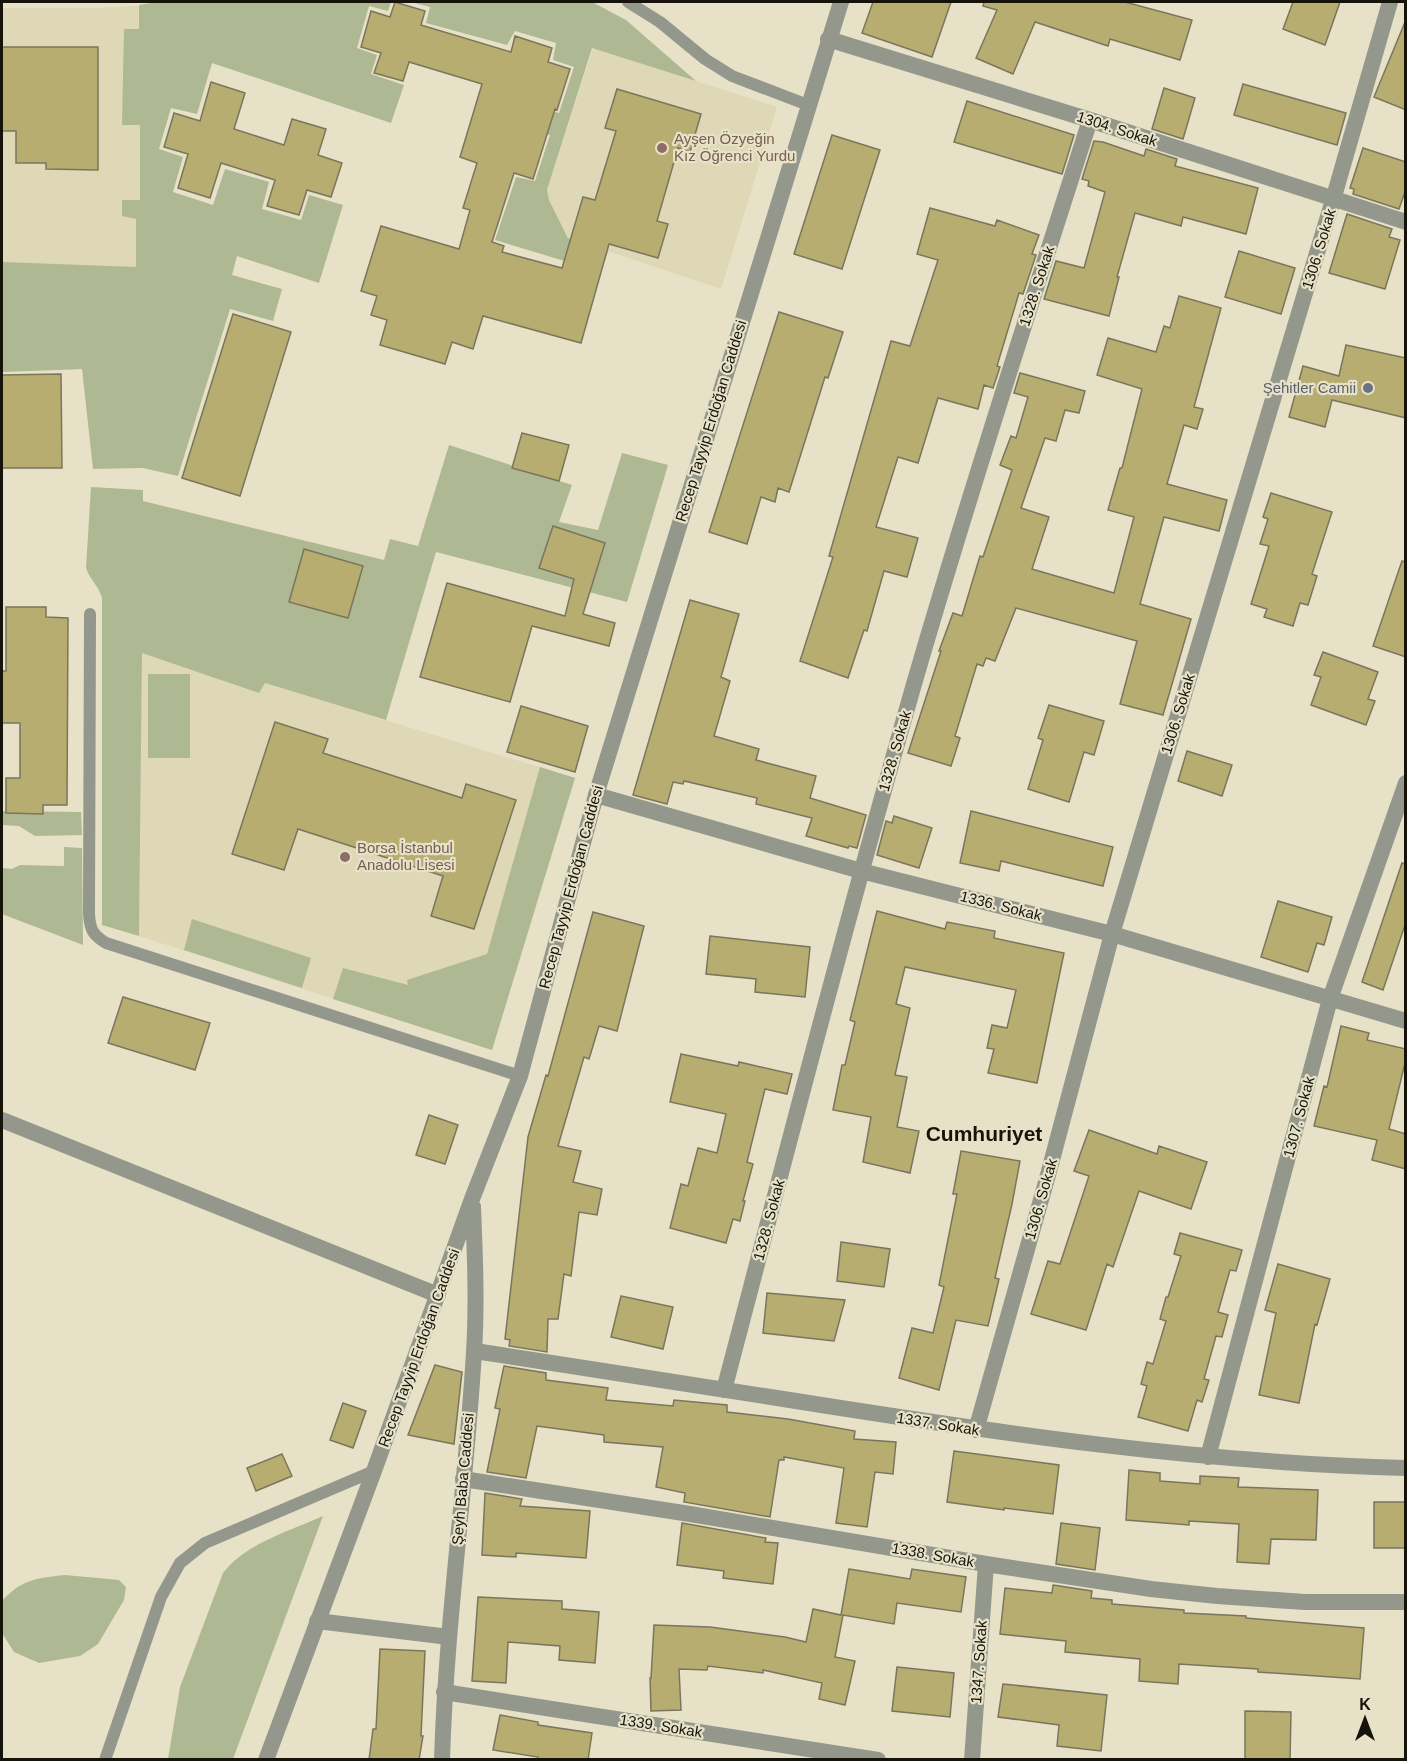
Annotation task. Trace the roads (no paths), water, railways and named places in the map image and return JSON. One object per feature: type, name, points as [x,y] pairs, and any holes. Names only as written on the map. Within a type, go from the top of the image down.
[{"type":"street","name":"Recep Tayyip Erdoğan Caddesi","points":[[266,1760],[472,1199],[520,1076],[596,795],[841,2]]},
{"type":"street","name":"1306. Sokak","points":[[976,1430],[1048,1175],[1112,934],[1333,200],[1390,2]]},
{"type":"street","name":"1304. Sokak","points":[[828,39],[1090,120],[1406,222]]},
{"type":"street","name":"1328. Sokak","points":[[724,1390],[861,871],[968,503],[1090,120]]},
{"type":"street","name":"1307. Sokak","points":[[1208,1457],[1330,999],[1406,783]]},
{"type":"street","name":"1336. Sokak","points":[[596,795],[861,871],[1112,934],[1406,1021]]},
{"type":"street","points":[[2,1120],[438,1295]]},
{"type":"street","name":"Şeyh Baba Caddesi","points":[[442,1760],[444,1692],[474,1351],[476,1278],[472,1199]]},
{"type":"street","name":"1337. Sokak","points":[[474,1351],[976,1430],[1208,1457],[1331,1466],[1406,1468]]},
{"type":"street","name":"1338. Sokak","points":[[463,1479],[1151,1589],[1305,1602],[1406,1602]]},
{"type":"street","name":"1347. Sokak","points":[[972,1760],[986,1564]]},
{"type":"street","points":[[317,1621],[449,1637]]},
{"type":"street","name":"1339. Sokak","points":[[444,1692],[878,1760]]},
{"type":"lane","points":[[628,2],[660,22],[705,59],[732,76],[808,105]]},
{"type":"lane","points":[[90,614],[89,914],[90,928],[95,936],[106,943],[520,1076]]},
{"type":"lane","points":[[105,1760],[161,1597],[180,1563],[205,1543],[374,1471]]},
{"type":"place","name":"Ayşen Özyeğin Kız Öğrenci Yurdu","points":[[662,148]]},
{"type":"place","name":"Şehitler Camii","points":[[1368,388]]},
{"type":"place","name":"Borsa İstanbul Anadolu Lisesi","points":[[345,857]]},
{"type":"district","name":"Cumhuriyet","points":[[984,1134]]}]
